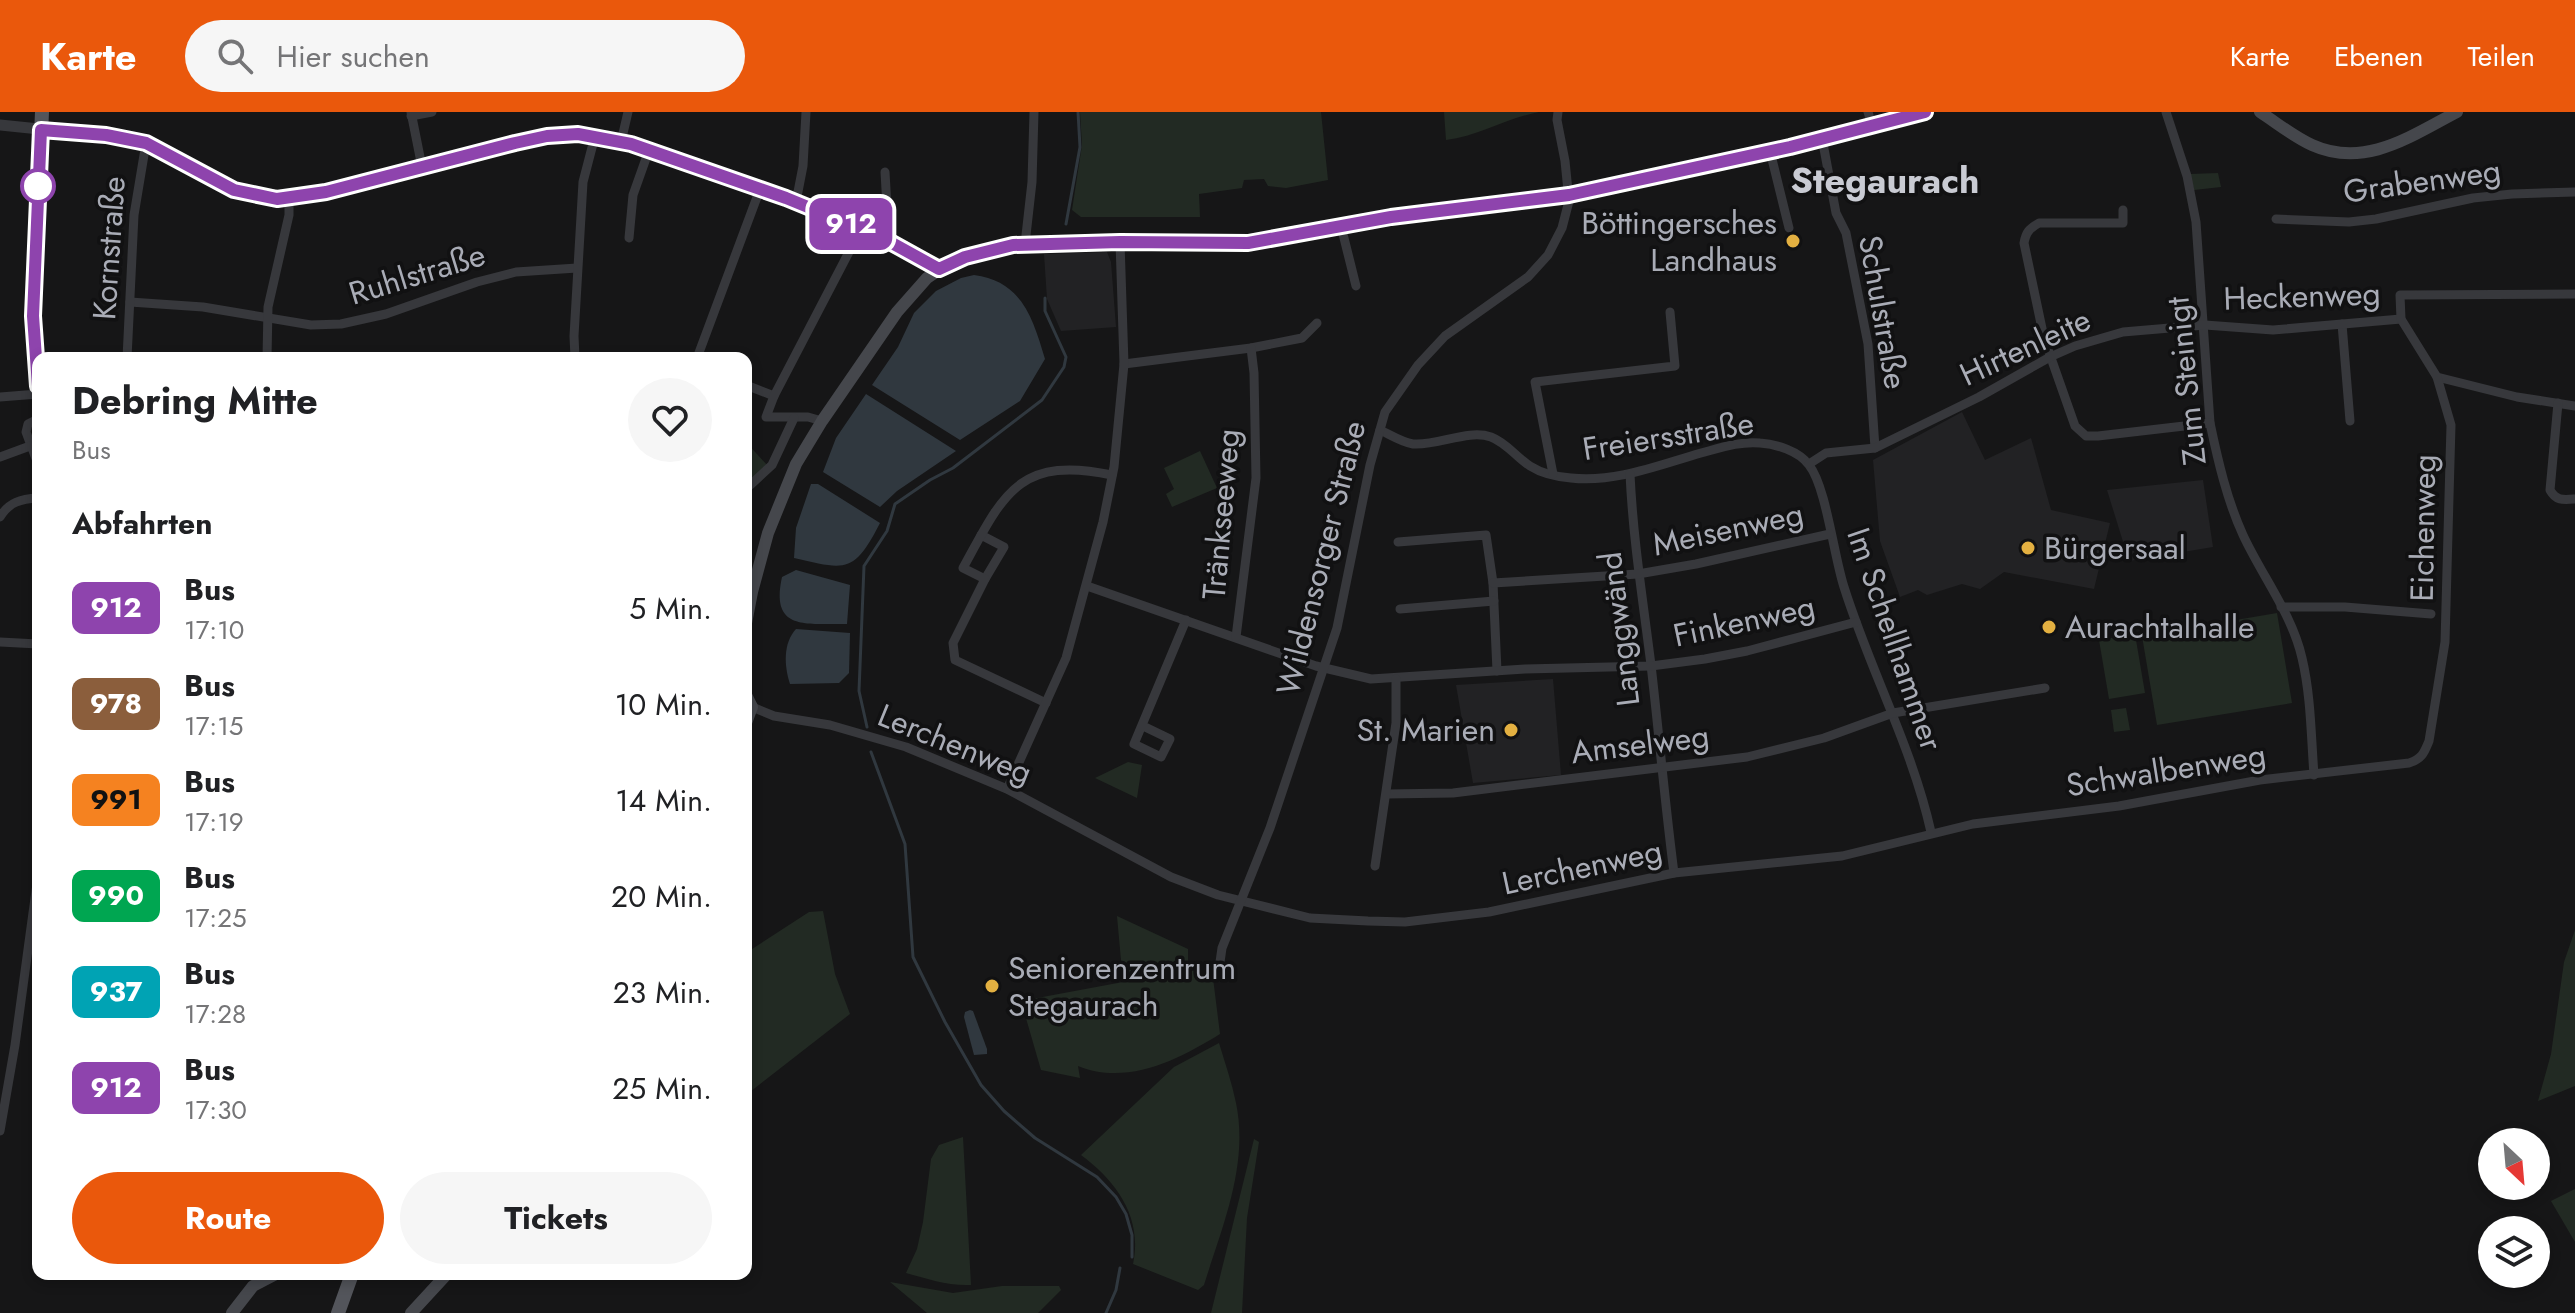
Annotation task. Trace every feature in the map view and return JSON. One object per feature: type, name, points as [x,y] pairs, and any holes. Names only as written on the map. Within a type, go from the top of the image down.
[{"type":"main road","points":[[36,352],[33,316],[42,112]]},
{"type":"main road","points":[[752,592],[768,533],[796,464],[897,312],[916,289],[952,261],[980,252],[1025,244],[1248,243],[1444,209],[1569,195],[1822,138],[1870,119],[1925,112]]},
{"type":"main road","points":[[2260,112],[2311,145],[2336,153],[2357,154],[2387,148],[2457,112]]},
{"type":"main road","points":[[232,1313],[253,1286],[264,1280]]},
{"type":"main road","points":[[338,1313],[350,1280]]},
{"type":"main road","points":[[411,1313],[441,1280]]},
{"type":"street","points":[[422,167],[411,114],[432,112]]},
{"type":"street","points":[[621,142],[628,112]]},
{"type":"street","points":[[796,202],[803,166],[806,112]]},
{"type":"street","points":[[1025,244],[1032,182],[1034,112]]},
{"type":"street","points":[[1558,112],[1569,195]]},
{"type":"street","name":"Zum Steinigt","points":[[2166,112],[2187,176],[2196,222],[2210,423],[2222,476],[2239,526],[2281,607],[2302,657],[2314,775]]},
{"type":"street","points":[[0,125],[106,135],[146,143],[234,190],[283,199],[547,136],[595,136],[649,150],[796,202],[881,237],[939,269]]},
{"type":"street","points":[[575,352],[583,182],[595,136]]},
{"type":"street","name":"Schulstraße","points":[[1822,138],[1836,213],[1846,233],[1866,333],[1871,363],[1875,448]]},
{"type":"street","name":"Kornstraße","points":[[127,352],[134,215],[146,143]]},
{"type":"street","points":[[629,238],[633,195],[649,150]]},
{"type":"street","points":[[1770,151],[1789,228]]},
{"type":"street","points":[[881,237],[886,219],[885,172]]},
{"type":"street","points":[[699,352],[760,189]]},
{"type":"street","name":"Grabenweg","points":[[2276,219],[2349,222],[2473,198],[2575,192]]},
{"type":"street","name":"Wildensorger Straße","points":[[1241,902],[1270,828],[1337,628],[1367,478],[1385,412],[1399,388],[1445,336],[1528,277],[1548,255],[1565,220],[1569,195]]},
{"type":"street","points":[[267,352],[266,318],[289,215],[283,199]]},
{"type":"street","points":[[2123,210],[2123,223],[2039,223],[2025,235],[2024,243],[2050,357],[2075,426],[2086,436],[2120,435],[2210,423]]},
{"type":"street","points":[[1341,226],[1356,286]]},
{"type":"street","points":[[822,421],[816,418],[766,417],[861,229]]},
{"type":"street","points":[[1007,789],[1066,658],[1087,586],[1112,475],[1124,364],[1120,242]]},
{"type":"street","name":"Ruhlstraße","points":[[130,302],[203,307],[311,325],[341,324],[386,314],[477,282],[516,272],[577,268]]},
{"type":"street","name":"Eichenweg","points":[[2409,763],[2423,755],[2429,741],[2445,642],[2451,425],[2437,377],[2401,319],[2400,295],[2575,294]]},
{"type":"street","points":[[1553,474],[1535,382],[1675,366],[1670,312]]},
{"type":"street","name":"Heckenweg","points":[[2205,325],[2273,330],[2401,319]]},
{"type":"street","points":[[1124,364],[1251,348],[1302,338],[1317,323]]},
{"type":"street","points":[[2342,324],[2350,421]]},
{"type":"street","name":"Hirtenleite","points":[[1875,448],[2075,346],[2123,332],[2205,325]]},
{"type":"street","name":"Tränkseeweg","points":[[1236,637],[1256,478],[1251,348]]},
{"type":"street","points":[[2437,377],[2517,397],[2575,406]]},
{"type":"street","points":[[752,387],[774,396]]},
{"type":"street","points":[[0,397],[32,394]]},
{"type":"street","points":[[2558,403],[2550,490],[2560,500],[2575,499]]},
{"type":"street","points":[[752,483],[772,465],[794,418]]},
{"type":"street","points":[[32,422],[28,424],[26,432],[32,450]]},
{"type":"street","name":"Freiersstraße","points":[[1380,430],[1414,444],[1490,437],[1531,466],[1571,478],[1602,479],[1630,474],[1745,443],[1762,443],[1785,449],[1809,464]]},
{"type":"street","points":[[0,457],[30,446]]},
{"type":"street","points":[[1809,464],[1826,453],[1875,448]]},
{"type":"street","name":"Im Schellhammer","points":[[1809,464],[1818,484],[1843,585],[1893,713],[1931,832]]},
{"type":"street","points":[[985,579],[963,568],[1002,499],[1020,482],[1039,474],[1069,469],[1112,475]]},
{"type":"street","name":"Langgwänd","points":[[1630,474],[1638,574],[1674,873]]},
{"type":"street","points":[[0,517],[6,508],[21,499],[32,498]]},
{"type":"street","name":"Meisenweg","points":[[1493,583],[1638,574],[1830,534]]},
{"type":"street","points":[[981,535],[1004,547],[953,643],[955,660],[1046,703]]},
{"type":"street","points":[[1398,542],[1486,535],[1493,583],[1497,671]]},
{"type":"street","name":"Finkenweg","points":[[1087,586],[1323,668],[1371,679],[1651,666],[1733,654],[1856,622]]},
{"type":"street","points":[[1400,609],[1494,601]]},
{"type":"street","points":[[2281,607],[2345,607],[2431,614]]},
{"type":"street","points":[[1143,726],[1186,620]]},
{"type":"street","points":[[0,642],[32,644]]},
{"type":"street","points":[[1375,866],[1396,723],[1396,679]]},
{"type":"street","name":"Amselweg","points":[[1387,794],[1453,793],[1763,753],[1824,738],[1893,713],[2045,688]]},
{"type":"street","name":"Lerchenweg","points":[[752,712],[830,725],[906,747],[1007,789],[1171,877],[1241,902],[1310,918],[1405,922],[1489,912],[1674,873],[1842,856],[1931,832]]},
{"type":"street","name":"Schwalbenweg","points":[[1931,832],[2119,806],[2260,780],[2409,763]]},
{"type":"street","points":[[1219,969],[1222,948],[1241,902]]},
{"type":"street","points":[[0,1131],[18,1030],[32,922]]},
{"type":"shaded area","points":[[1080,112],[1321,112],[1328,180],[1286,188],[1268,186],[1264,179],[1244,180],[1242,188],[1199,194],[1200,217],[1081,217],[1072,210],[1082,145]]},
{"type":"shaded area","points":[[1444,112],[1539,112],[1446,140]]},
{"type":"shaded area","points":[[2218,173],[2221,187],[2194,190],[2190,174]]},
{"type":"shaded area","points":[[1107,252],[1111,262],[1116,327],[1061,331],[1047,299],[1044,254]]},
{"type":"shaded area","points":[[974,275],[1004,285],[1023,304],[1036,330],[1045,359],[1020,401],[960,440],[872,385],[898,347],[914,313],[936,291]]},
{"type":"shaded area","points":[[866,394],[956,451],[897,491],[880,507],[823,472],[836,438]]},
{"type":"shaded area","points":[[1962,412],[1985,460],[2031,438],[2051,510],[2110,523],[2094,589],[2004,572],[1980,589],[1962,584],[1927,595],[1918,590],[1900,597],[1880,541],[1873,460]]},
{"type":"shaded area","points":[[752,449],[768,466],[752,478]]},
{"type":"shaded area","points":[[1200,451],[1217,488],[1172,507],[1166,494],[1174,489],[1164,468]]},
{"type":"shaded area","points":[[2203,480],[2213,547],[2129,561],[2107,490]]},
{"type":"shaded area","points":[[811,484],[818,484],[880,523],[855,560],[837,566],[794,558],[796,528]]},
{"type":"shaded area","points":[[796,570],[850,585],[847,624],[806,623],[787,616],[781,607],[782,577]]},
{"type":"shaded area","points":[[2277,613],[2292,703],[2157,725],[2142,636]]},
{"type":"shaded area","points":[[796,629],[850,633],[849,673],[839,683],[790,684],[786,655]]},
{"type":"shaded area","points":[[2135,634],[2145,693],[2109,699],[2099,640]]},
{"type":"shaded area","name":"St. Marien","points":[[1553,679],[1561,775],[1473,783],[1456,685]]},
{"type":"shaded area","points":[[2126,708],[2130,730],[2114,732],[2111,710]]},
{"type":"shaded area","points":[[1128,762],[1142,765],[1137,798],[1095,778]]},
{"type":"shaded area","points":[[823,911],[835,974],[850,1014],[752,1090],[752,949],[809,912]]},
{"type":"shaded area","points":[[1117,916],[1188,949],[1188,970],[1212,970],[1220,1034],[1170,1061],[1133,1072],[1096,1071],[1078,1066],[1080,1078],[1041,1070],[1021,1001],[1123,982]]},
{"type":"shaded area","points":[[2575,930],[2575,1086],[2538,1101],[2551,1054],[2564,962]]},
{"type":"shaded area","points":[[973,1011],[987,1054],[974,1055],[964,1017],[965,1012]]},
{"type":"shaded area","points":[[1219,1043],[1236,1103],[1239,1149],[1232,1196],[1204,1285],[1198,1290],[1133,1264],[1134,1231],[1124,1202],[1105,1176],[1081,1155],[1174,1067]]},
{"type":"shaded area","points":[[963,1137],[971,1285],[946,1283],[906,1273],[917,1249],[923,1222],[931,1159],[939,1145]]},
{"type":"shaded area","points":[[1254,1139],[1259,1142],[1247,1218],[1242,1313],[1211,1313]]},
{"type":"shaded area","points":[[2575,1189],[2575,1242],[2551,1201]]},
{"type":"shaded area","points":[[890,1282],[953,1293],[1002,1286],[1059,1286],[1061,1290],[1038,1313],[927,1313]]},
{"type":"waterway","points":[[1066,224],[1080,147],[1078,112]]},
{"type":"waterway","points":[[867,727],[859,691],[864,566],[887,531],[895,504],[953,468],[1042,400],[1064,367],[1066,357],[1045,311],[1045,298]]},
{"type":"waterway","points":[[871,752],[905,844],[913,957],[945,1022],[981,1085],[1004,1111],[1035,1138],[1097,1177],[1116,1197],[1126,1214],[1132,1235],[1132,1257]]},
{"type":"waterway","points":[[1106,1313],[1116,1290],[1120,1268]]},
{"type":"bus line","name":"912","points":[[35,352],[33,316],[41,130],[106,135],[146,143],[234,190],[277,199],[326,192],[547,136],[595,136],[631,144],[786,198],[881,237],[939,269],[952,261],[1013,245],[1248,243],[1444,209],[1585,193],[1790,147],[1925,112]]},
{"type":"place","name":"Böttingersches Landhaus","points":[[1793,241]]},
{"type":"place","name":"Bürgersaal","points":[[2028,548]]},
{"type":"place","name":"Aurachtalhalle","points":[[2049,627]]},
{"type":"place","name":"St. Marien","points":[[1511,730]]},
{"type":"place","name":"Seniorenzentrum Stegaurach","points":[[992,986]]},
{"type":"district","name":"Stegaurach","points":[[1885,180]]}]
